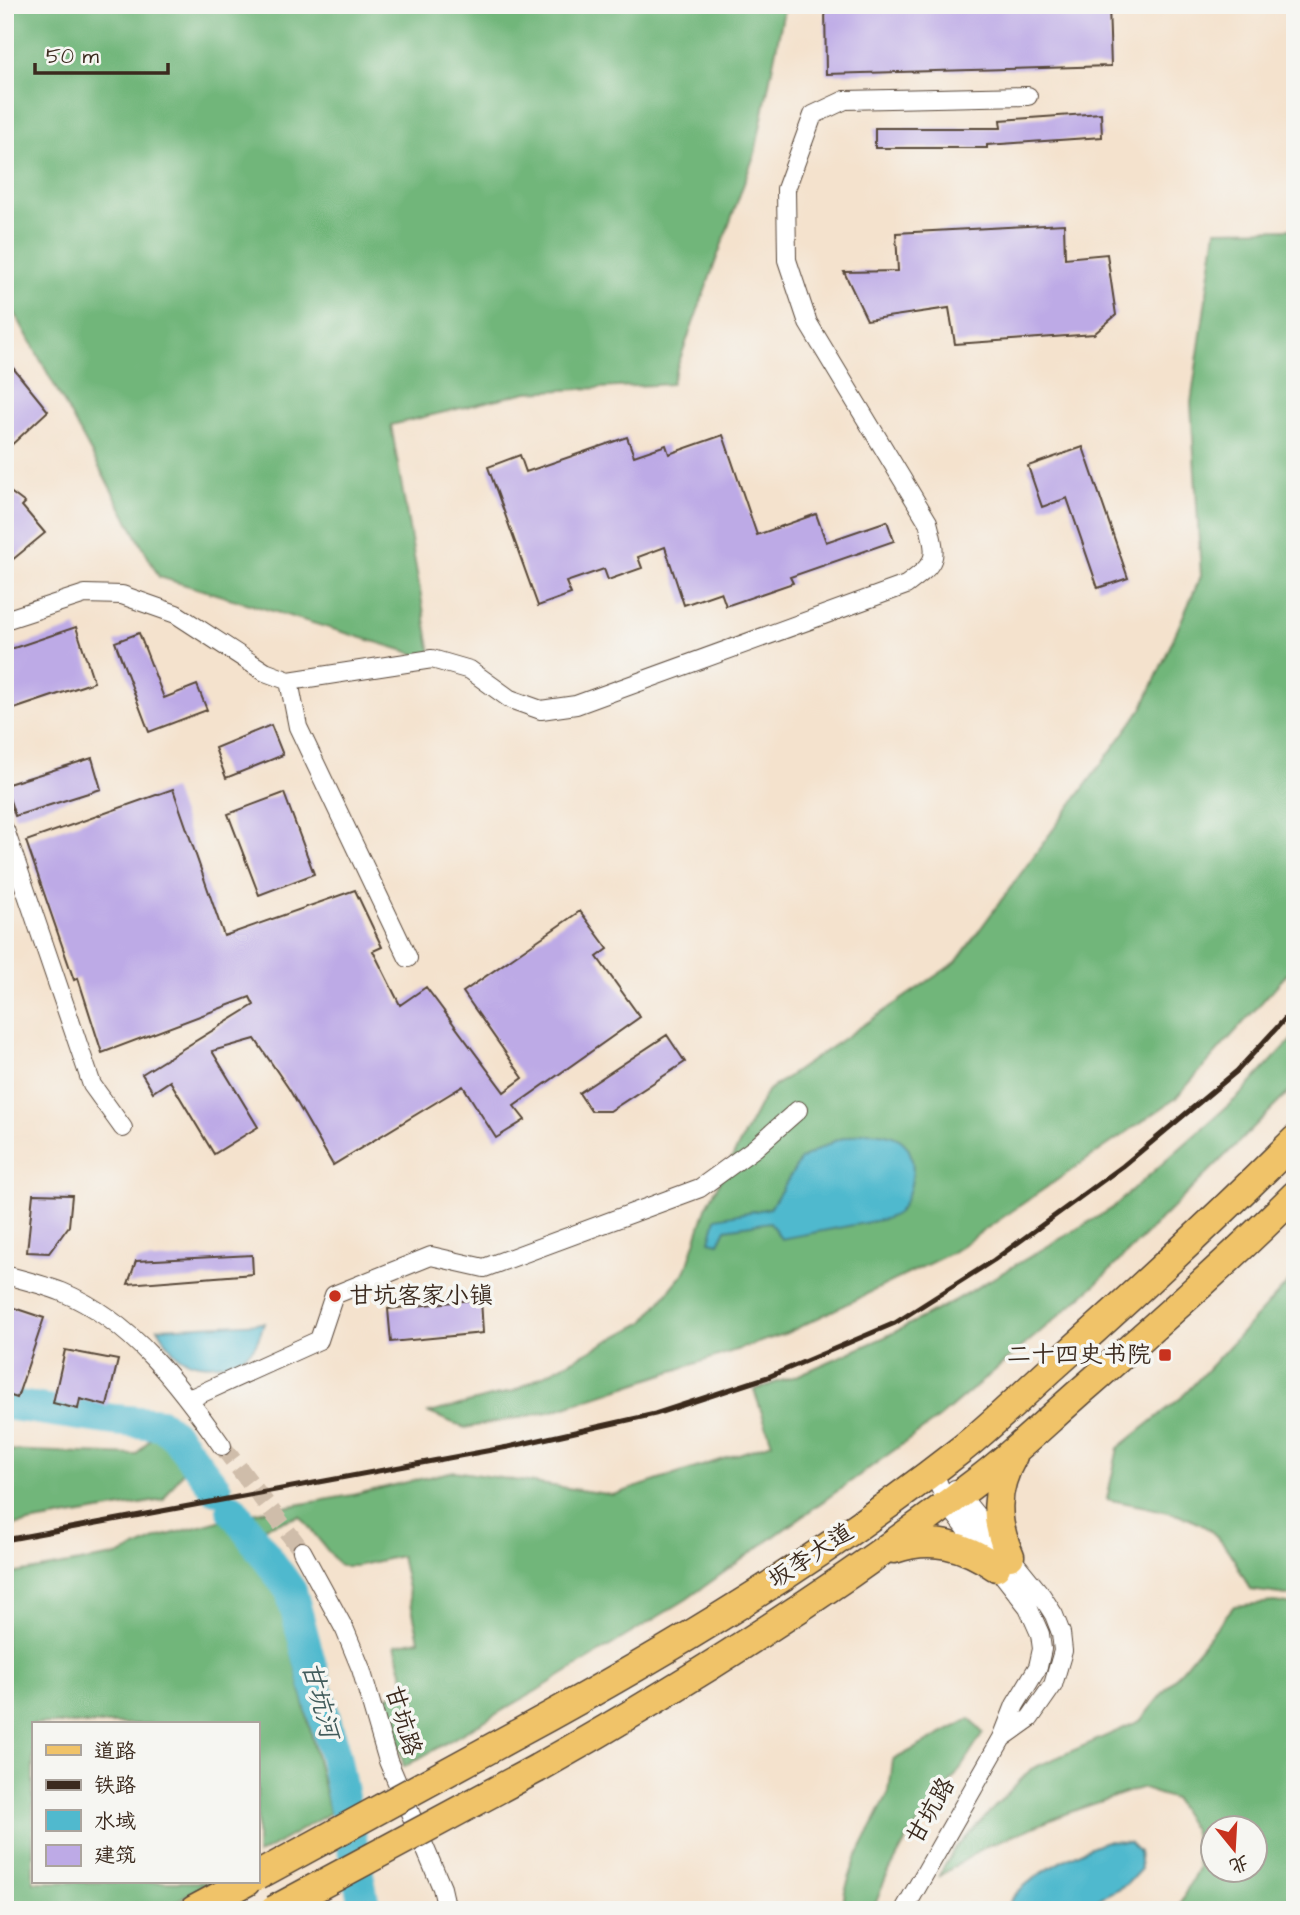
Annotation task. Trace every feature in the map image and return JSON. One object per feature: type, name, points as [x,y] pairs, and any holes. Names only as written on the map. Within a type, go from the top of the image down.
[{"type":"main road","name":"坂李大道","points":[[259,1875],[614,1681],[804,1562],[933,1471],[1102,1323],[1295,1140]]},
{"type":"main road","name":"坂李大道","points":[[274,1910],[538,1768],[636,1712],[732,1654],[878,1555],[954,1499],[1019,1445],[1141,1338],[1295,1195]]},
{"type":"main road","points":[[878,1555],[923,1542],[945,1543],[1003,1562],[997,1508],[999,1489],[1019,1445]]},
{"type":"main road","points":[[194,1910],[242,1884]]},
{"type":"street","points":[[5,620],[85,594],[122,595],[176,614],[265,672],[289,681],[432,659],[470,670],[510,699],[541,710],[576,705],[906,585],[929,568],[935,551],[928,522],[808,323],[787,260],[786,190],[813,115],[845,100],[1028,96]]},
{"type":"street","points":[[289,681],[298,727],[408,958]]},
{"type":"street","points":[[5,830],[92,1085],[123,1128]]},
{"type":"street","points":[[189,1399],[319,1340],[334,1295],[431,1256],[484,1268],[700,1188],[755,1148],[798,1110]]},
{"type":"street","points":[[5,1275],[63,1293],[115,1323],[189,1399],[222,1446]]},
{"type":"street","name":"甘坑路","points":[[904,1910],[1002,1738],[1015,1705],[1038,1667],[1042,1648],[1040,1634],[1031,1613],[1003,1562],[933,1471]]},
{"type":"street","name":"甘坑路","points":[[302,1551],[345,1630],[361,1669],[388,1761],[442,1888],[447,1910]]},
{"type":"green space","points":[[5,5],[785,5],[755,153],[671,384],[527,392],[391,425],[432,659],[159,577],[5,295]]},
{"type":"green space","points":[[1295,229],[1295,965],[1175,1099],[951,1253],[787,1333],[553,1411],[465,1428],[429,1413],[514,1391],[644,1322],[686,1270],[706,1208],[767,1091],[956,962],[1143,707],[1201,576],[1191,403],[1216,230]]},
{"type":"green space","points":[[1295,1036],[1295,1086],[1096,1284],[939,1418],[687,1599],[538,1690],[404,1767],[387,1697],[407,1690],[395,1645],[419,1640],[401,1556],[356,1566],[340,1566],[300,1516],[241,1534],[275,1581],[330,1813],[259,1854],[259,1722],[32,1722],[32,1884],[206,1884],[160,1910],[5,1910],[5,1575],[120,1555],[160,1537],[245,1514],[352,1495],[454,1471],[613,1495],[772,1443],[754,1390],[796,1376],[885,1337],[954,1301],[1111,1209],[1239,1096]]},
{"type":"green space","points":[[1295,1275],[1295,1596],[1250,1590],[1229,1551],[1201,1524],[1176,1514],[1107,1499],[1118,1448],[1182,1397]]},
{"type":"green space","points":[[158,1430],[177,1448],[185,1468],[163,1500],[5,1527],[5,1450],[136,1455]]},
{"type":"green space","points":[[1274,1602],[1295,1605],[1295,1910],[1171,1910],[1178,1907],[1198,1868],[1194,1832],[1174,1799],[1140,1788],[1070,1812],[987,1846],[938,1877],[955,1848],[1031,1769],[1140,1721],[1234,1606]]},
{"type":"green space","points":[[970,1719],[983,1733],[959,1771],[908,1837],[886,1877],[873,1910],[842,1910],[856,1858],[889,1792],[893,1760]]},
{"type":"water","points":[[866,1132],[899,1139],[910,1154],[911,1184],[904,1204],[896,1214],[885,1219],[781,1239],[770,1222],[726,1229],[719,1243],[710,1241],[716,1218],[770,1208],[801,1159],[836,1140]]},
{"type":"water","points":[[264,1323],[257,1342],[246,1354],[227,1362],[206,1365],[185,1360],[177,1355],[158,1328]]},
{"type":"water","points":[[1106,1841],[1129,1842],[1139,1852],[1141,1869],[1127,1884],[1077,1910],[1006,1910],[1012,1899],[1034,1878],[1080,1852]]},
{"type":"building","points":[[825,5],[1109,5],[1111,66],[826,74]]},
{"type":"building","points":[[1101,113],[1102,137],[987,145],[987,148],[875,148],[875,128],[1001,128],[1000,120]]},
{"type":"building","points":[[1064,224],[1065,258],[1107,254],[1116,315],[1094,334],[955,344],[949,308],[867,320],[844,272],[898,271],[896,233]]},
{"type":"building","points":[[5,358],[48,411],[5,451]]},
{"type":"building","points":[[723,435],[757,535],[816,514],[826,542],[887,521],[894,541],[790,577],[793,583],[726,606],[721,592],[684,605],[665,547],[638,557],[642,568],[608,580],[604,569],[566,582],[571,594],[538,606],[488,467],[520,455],[526,472],[627,437],[634,456],[666,445],[669,454]]},
{"type":"building","points":[[1083,447],[1128,578],[1098,588],[1067,498],[1042,507],[1028,466]]},
{"type":"building","points":[[5,488],[25,503],[22,506],[45,533],[5,566]]},
{"type":"building","points":[[76,627],[94,682],[5,712],[5,651]]},
{"type":"building","points":[[139,633],[164,698],[197,685],[207,710],[149,732],[115,642]]},
{"type":"building","points":[[271,725],[283,755],[226,778],[215,748]]},
{"type":"building","points":[[92,758],[101,789],[15,816],[5,785]]},
{"type":"building","points":[[173,789],[224,936],[355,890],[382,947],[373,951],[400,1005],[426,987],[504,1092],[523,1078],[463,992],[580,911],[608,949],[597,957],[640,1017],[514,1106],[525,1120],[496,1138],[463,1086],[333,1165],[289,1089],[255,1039],[212,1051],[258,1127],[214,1154],[170,1081],[153,1092],[142,1074],[254,1005],[250,997],[102,1053],[78,978],[74,980],[26,841]]},
{"type":"building","points":[[284,793],[314,874],[259,895],[228,814]]},
{"type":"building","points":[[667,1035],[685,1062],[610,1111],[591,1111],[579,1093]]},
{"type":"building","points":[[33,1194],[72,1195],[69,1226],[49,1253],[27,1252]]},
{"type":"building","points":[[252,1255],[253,1274],[128,1284],[136,1261]]},
{"type":"building","points":[[481,1299],[483,1333],[391,1342],[388,1309]]},
{"type":"building","points":[[5,1305],[44,1318],[17,1398],[5,1394]]},
{"type":"building","points":[[65,1350],[118,1360],[107,1406],[80,1399],[78,1409],[53,1403]]},
{"type":"waterway","name":"甘坑河","points":[[5,1404],[161,1424],[176,1437],[216,1489]]},
{"type":"waterway","name":"甘坑河","points":[[232,1509],[291,1591],[335,1756],[365,1910]]},
{"type":"tunnel","points":[[222,1446],[302,1551]]},
{"type":"railway","points":[[5,1540],[508,1447],[655,1414],[768,1377],[895,1323],[994,1260],[1123,1166],[1237,1071],[1295,1008]]},
{"type":"place","name":"甘坑客家小镇","points":[[335,1296]]},
{"type":"place","name":"二十四史书院","points":[[1165,1355]]}]
